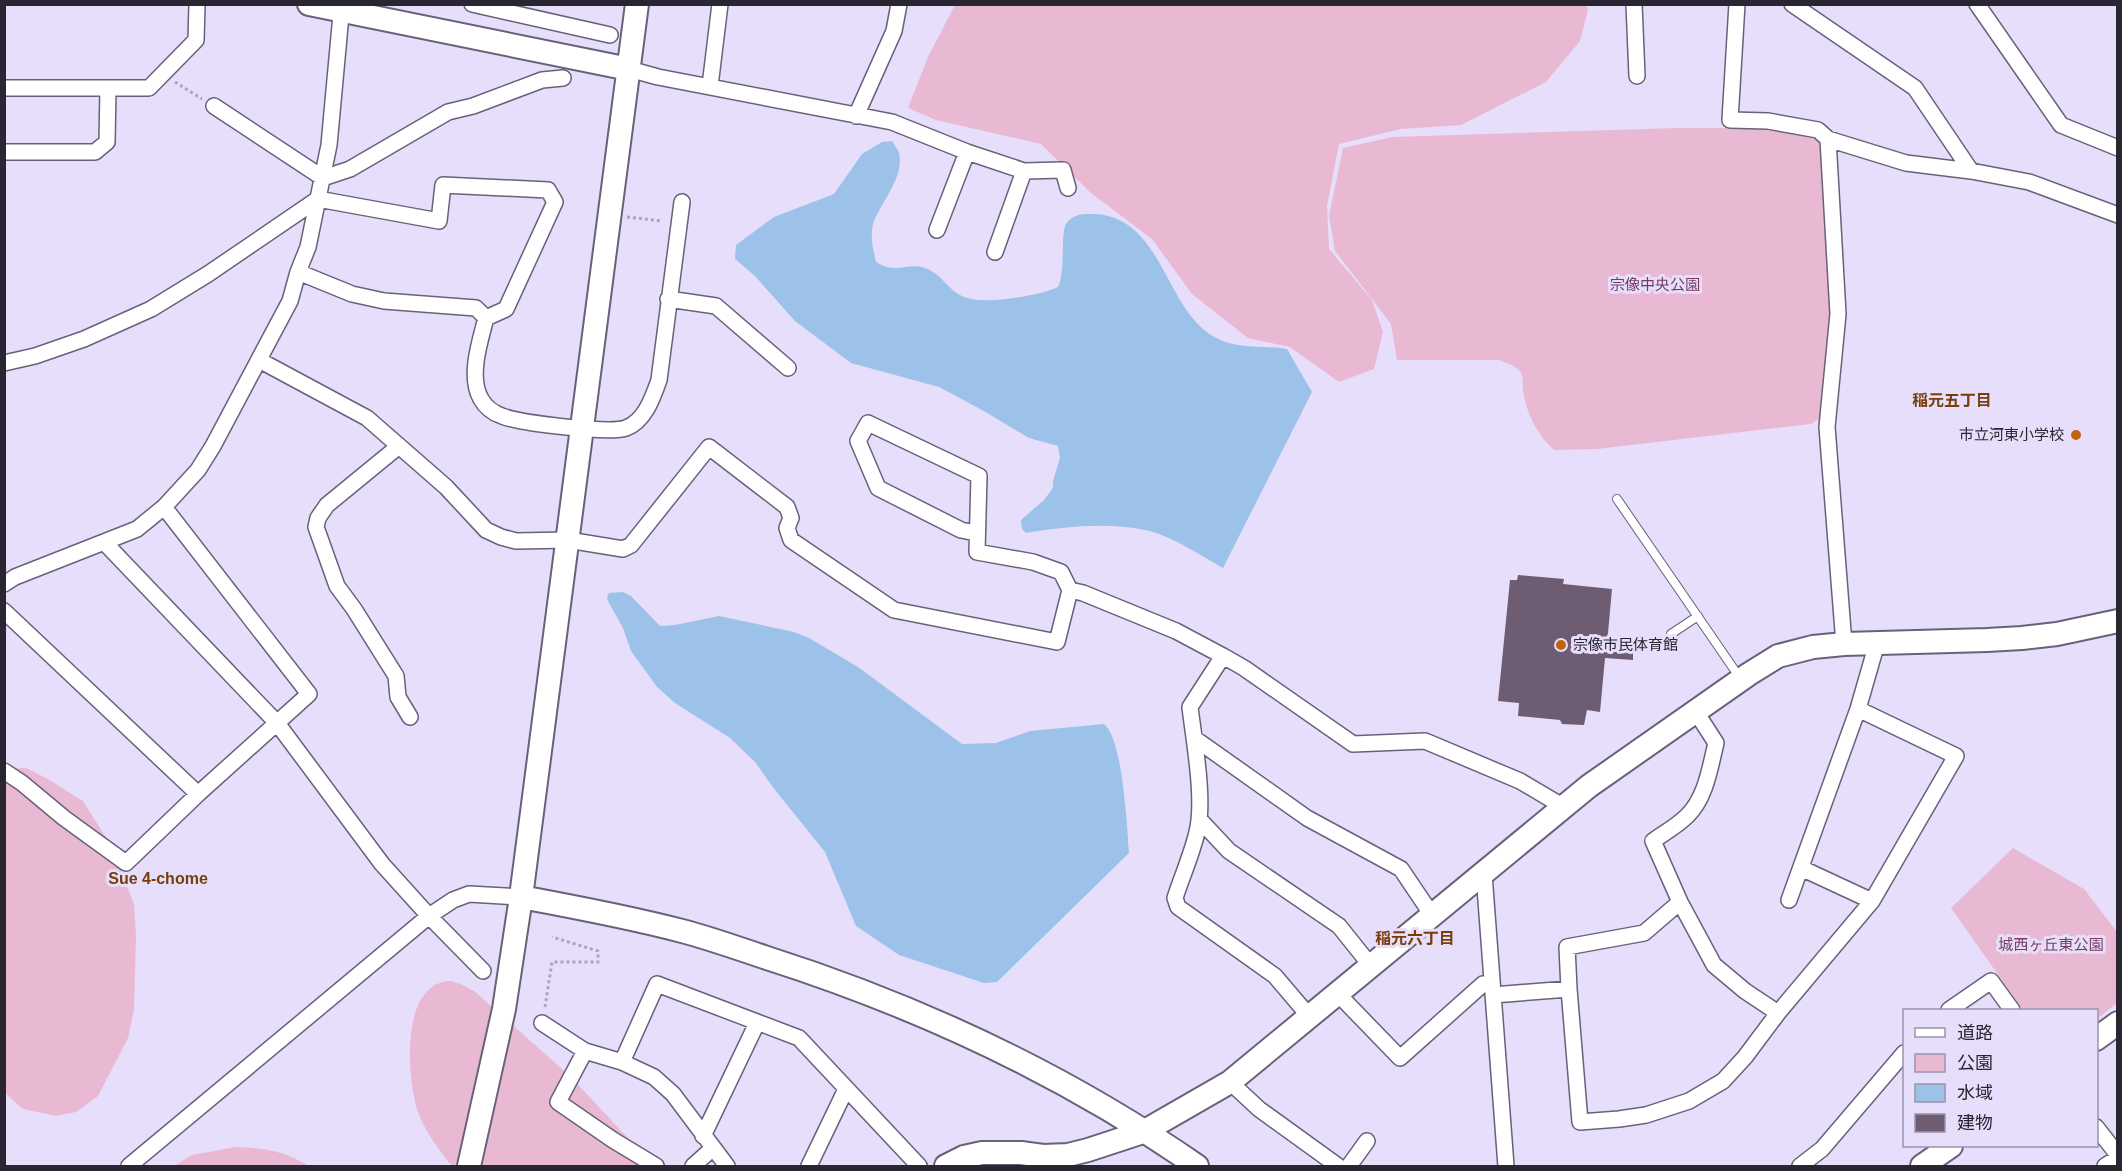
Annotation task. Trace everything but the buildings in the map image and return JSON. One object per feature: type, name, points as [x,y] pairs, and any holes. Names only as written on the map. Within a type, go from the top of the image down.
[{"type":"street","points":[[4,88],[149,88],[196,40],[196,4]]},
{"type":"street","points":[[309,4],[341,7],[658,77],[892,122],[967,152],[1024,171],[1064,170],[1068,188]]},
{"type":"street","points":[[472,4],[610,34]]},
{"type":"street","points":[[469,1167],[504,1010],[521,897],[638,4]]},
{"type":"street","points":[[710,86],[720,4]]},
{"type":"street","points":[[856,116],[894,31],[899,4]]},
{"type":"street","points":[[1634,4],[1637,76]]},
{"type":"street","points":[[1737,4],[1730,120],[1768,121],[1818,130],[1828,139],[1906,163],[1971,171],[2029,182],[2118,215]]},
{"type":"street","points":[[1792,4],[1915,88],[1971,171]]},
{"type":"street","points":[[1977,4],[2061,125],[2118,148]]},
{"type":"street","points":[[4,584],[15,577],[137,529],[164,507],[198,470],[213,446],[290,301],[308,247],[329,145],[341,7]]},
{"type":"street","points":[[323,178],[350,169],[448,112],[473,106],[542,80],[563,78]]},
{"type":"street","points":[[4,152],[95,152],[107,142],[108,89]]},
{"type":"street","points":[[214,106],[323,178]]},
{"type":"street","points":[[1828,139],[1838,314],[1827,427],[1844,644]]},
{"type":"street","points":[[937,230],[967,152]]},
{"type":"street","points":[[995,252],[1024,171]]},
{"type":"street","points":[[4,363],[35,356],[84,339],[151,309],[208,274],[318,199],[439,221],[443,185],[548,190],[555,202],[506,309],[486,318]]},
{"type":"street","points":[[486,318],[477,357],[475,381],[480,399],[491,411],[505,418],[582,428],[613,430],[627,428],[640,418],[651,401],[658,380],[682,202]]},
{"type":"street","points":[[298,272],[352,294],[384,301],[476,308],[486,318]]},
{"type":"street","points":[[668,299],[716,306],[788,368]]},
{"type":"street","points":[[259,360],[367,418],[446,487],[486,530],[501,537],[516,541],[568,540],[623,549],[631,545],[709,447],[787,507],[791,518],[787,528],[791,540],[894,610],[1058,642],[1070,590],[1061,572],[1033,562],[977,552],[979,476],[868,423],[858,441],[878,488],[961,530],[976,533]]},
{"type":"street","points":[[399,446],[327,505],[318,518],[316,527],[337,586],[396,676],[398,698],[410,717]]},
{"type":"street","points":[[4,771],[126,863],[198,794],[309,694],[164,507]]},
{"type":"street","points":[[104,542],[277,723],[382,864],[483,971]]},
{"type":"street","points":[[1070,590],[1083,593],[1176,631],[1223,656],[1244,668],[1353,744],[1425,741],[1439,745],[1520,781],[1564,807]]},
{"type":"street","points":[[4,611],[198,794]]},
{"type":"street","points":[[946,1167],[964,1157],[982,1153],[1068,1155],[1143,1132],[1230,1082],[1589,786],[1778,656],[1813,647],[1844,644],[2022,638],[2057,634],[2118,621]]},
{"type":"street","points":[[1788,900],[1858,709],[1876,643]]},
{"type":"street","points":[[1223,656],[1190,707],[1199,819],[1197,833],[1175,898],[1178,907],[1275,976],[1308,1016]]},
{"type":"street","points":[[1680,902],[1644,933],[1567,947],[1580,1122],[1646,1115],[1689,1101],[1723,1081],[1746,1057],[1778,1013],[1872,901],[1956,756],[1858,709]]},
{"type":"street","points":[[1696,712],[1716,743],[1705,785],[1698,801],[1687,816],[1653,841],[1680,902],[1714,965],[1745,991],[1778,1013]]},
{"type":"street","points":[[1194,738],[1307,818],[1401,869],[1432,915]]},
{"type":"street","points":[[1199,819],[1229,851],[1339,926],[1371,966]]},
{"type":"street","points":[[1801,868],[1872,901]]},
{"type":"street","points":[[1484,874],[1506,1167]]},
{"type":"street","points":[[129,1167],[429,916],[453,900],[469,894],[521,897],[683,931],[872,994],[1009,1054],[1071,1088],[1197,1167]]},
{"type":"street","points":[[1952,1009],[1991,981],[2011,1009]]},
{"type":"street","points":[[622,1062],[657,984],[799,1038],[919,1167]]},
{"type":"street","points":[[1338,994],[1400,1058],[1483,984],[1492,989],[1569,989]]},
{"type":"street","points":[[542,1023],[585,1051],[622,1062],[654,1077],[674,1094],[727,1167]]},
{"type":"street","points":[[703,1136],[757,1023]]},
{"type":"street","points":[[2098,1038],[2118,1023]]},
{"type":"street","points":[[585,1051],[558,1102],[656,1167]]},
{"type":"street","points":[[1800,1167],[1822,1149],[1903,1055]]},
{"type":"street","points":[[1230,1082],[1259,1109],[1338,1167]]},
{"type":"street","points":[[809,1167],[846,1089]]},
{"type":"street","points":[[2098,1128],[2118,1156],[2105,1167]]},
{"type":"street","points":[[1349,1167],[1367,1141]]},
{"type":"street","points":[[1922,1167],[1950,1147]]},
{"type":"street","points":[[693,1167],[713,1148]]},
{"type":"lane","points":[[1617,499],[1742,679]]},
{"type":"lane","points":[[1671,634],[1698,616]]},
{"type":"path","points":[[163,75],[214,106]]},
{"type":"path","points":[[611,215],[679,223]]},
{"type":"path","points":[[542,1023],[552,962],[598,962],[598,951],[552,937]]},
{"type":"green space","points":[[1586,4],[1588,10],[1580,41],[1546,82],[1461,125],[1401,129],[1339,144],[1327,206],[1329,249],[1372,300],[1383,332],[1374,369],[1339,382],[1290,347],[1248,338],[1192,294],[1152,239],[1091,193],[1041,144],[936,120],[908,108],[928,57],[955,5]]},
{"type":"green space","name":"宗像中央公園","points":[[1679,128],[1763,128],[1815,138],[1820,144],[1831,313],[1823,416],[1811,424],[1597,449],[1554,450],[1533,423],[1524,399],[1521,373],[1513,366],[1499,360],[1397,360],[1391,324],[1335,251],[1329,216],[1343,148],[1392,137]]},
{"type":"green space","points":[[26,768],[83,801],[110,844],[134,904],[136,936],[134,1010],[128,1038],[98,1096],[76,1112],[56,1116],[23,1109],[5,1093],[5,769]]},
{"type":"green space","name":"城西ヶ丘東公園","points":[[2013,848],[2084,889],[2117,932],[2117,1003],[2098,1018],[2098,1009],[2022,1009],[1951,908]]},
{"type":"green space","points":[[451,981],[474,991],[569,1075],[654,1166],[452,1166],[433,1140],[418,1112],[411,1078],[410,1057],[415,1014],[422,997],[434,986]]},
{"type":"green space","points":[[236,1147],[274,1151],[309,1166],[174,1166],[192,1155]]},
{"type":"water","points":[[892,141],[900,162],[898,171],[872,229],[876,262],[883,266],[896,268],[913,266],[931,270],[957,293],[971,299],[996,300],[1024,296],[1058,287],[1062,272],[1064,229],[1071,219],[1086,214],[1114,218],[1132,228],[1147,244],[1182,303],[1195,321],[1211,335],[1238,345],[1287,349],[1312,392],[1223,568],[1175,541],[1145,530],[1101,526],[1070,527],[1026,533],[1022,529],[1021,520],[1044,500],[1053,488],[1060,458],[1058,446],[1029,438],[939,387],[851,363],[795,321],[755,276],[735,259],[736,245],[774,217],[834,194],[862,154],[882,142]]},
{"type":"water","points":[[623,592],[631,596],[660,626],[719,616],[794,632],[809,638],[858,667],[962,744],[996,743],[1030,731],[1104,724],[1116,747],[1120,765],[1129,853],[997,982],[984,983],[899,955],[856,926],[825,852],[755,762],[730,738],[675,703],[657,687],[631,651],[623,628],[607,598],[609,593]]},
{"type":"place","name":"市立河東小学校","points":[[2076,435]]},
{"type":"place","name":"宗像市民体育館","points":[[1561,645]]},
{"type":"district","name":"稲元五丁目","points":[[1952,400]]},
{"type":"district","name":"Sue 4-chome","points":[[158,878]]},
{"type":"district","name":"稲元六丁目","points":[[1415,938]]}]
